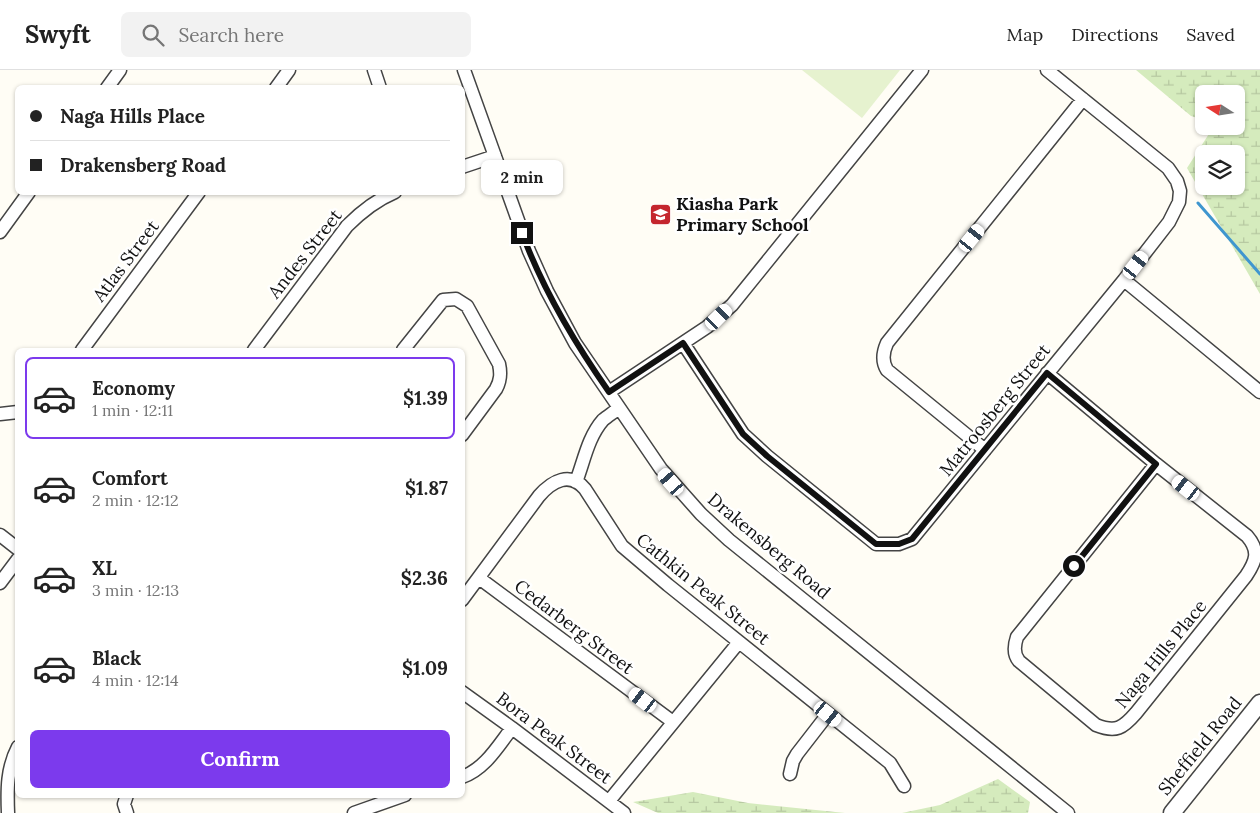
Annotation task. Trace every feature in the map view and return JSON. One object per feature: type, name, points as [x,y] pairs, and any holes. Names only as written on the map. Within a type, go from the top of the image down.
[{"type":"street","points":[[109,85],[120,70]]},
{"type":"street","points":[[278,85],[289,70]]},
{"type":"street","points":[[374,70],[379,85]]},
{"type":"street","name":"Drakensberg Road","points":[[464,70],[529,251],[547,291],[575,343],[661,469],[701,514],[730,540],[1068,813]]},
{"type":"street","points":[[609,392],[707,327],[732,305],[922,70]]},
{"type":"street","name":"Matroosberg Street","points":[[683,343],[743,434],[775,462],[876,544],[899,544],[912,539],[1124,280],[1169,222],[1179,202],[1180,191],[1177,181],[1168,168],[1048,70]]},
{"type":"street","points":[[985,450],[887,370],[884,363],[884,350],[893,336],[1084,99]]},
{"type":"street","points":[[465,166],[495,156]]},
{"type":"street","points":[[0,232],[27,195]]},
{"type":"street","name":"Atlas Street","points":[[83,348],[197,195]]},
{"type":"street","name":"Andes Street","points":[[256,348],[347,226],[365,210],[390,195]]},
{"type":"street","points":[[1124,280],[1260,392]]},
{"type":"street","points":[[405,348],[443,300],[456,299],[467,306],[501,371],[499,384],[496,389],[465,431]]},
{"type":"street","name":"Naga Hills Place","points":[[1047,373],[1156,464],[1253,541],[1258,550],[1256,561],[1246,576],[1136,714],[1127,724],[1118,729],[1110,730],[1096,725],[1019,661],[1014,649],[1017,637],[1156,464]]},
{"type":"street","points":[[465,596],[548,485],[563,480],[576,482],[594,434],[604,420],[619,408]]},
{"type":"street","points":[[0,414],[15,412]]},
{"type":"street","name":"Cathkin Peak Street","points":[[576,482],[581,484],[622,546],[894,767],[904,786]]},
{"type":"street","points":[[0,535],[15,547]]},
{"type":"street","points":[[0,583],[15,562]]},
{"type":"street","name":"Cedarberg Street","points":[[479,578],[673,722]]},
{"type":"street","points":[[609,801],[739,642]]},
{"type":"street","name":"Bora Peak Street","points":[[465,694],[624,813]]},
{"type":"street","name":"Sheffield Road","points":[[1172,813],[1260,703]]},
{"type":"street","points":[[790,774],[797,754],[828,714]]},
{"type":"street","points":[[465,776],[481,767],[512,728]]},
{"type":"street","points":[[8,813],[8,777],[15,753]]},
{"type":"street","points":[[125,798],[124,804],[127,813]]},
{"type":"street","points":[[354,813],[396,798]]},
{"type":"green space","points":[[802,70],[900,70],[862,118]]},
{"type":"green space","points":[[1136,70],[1260,70],[1260,294],[1203,195],[1245,195],[1245,145],[1202,145],[1208,135],[1245,135],[1245,85],[1195,85],[1195,117],[1191,116]]},
{"type":"green space","points":[[1195,156],[1195,182],[1187,168]]},
{"type":"green space","points":[[998,779],[1030,802],[1028,813],[902,813],[940,805]]},
{"type":"green space","points":[[693,792],[748,803],[845,813],[658,813],[633,802]]},
{"type":"waterway","points":[[1198,203],[1260,274]]},
{"type":"place","name":"Kiasha Park Primary School","points":[[660,214]]},
{"type":"route","points":[[522,233],[547,291],[575,343],[609,392],[683,343],[743,434],[767,456],[876,544],[890,546],[905,543],[912,539],[1047,373],[1156,464],[1074,566]]}]
